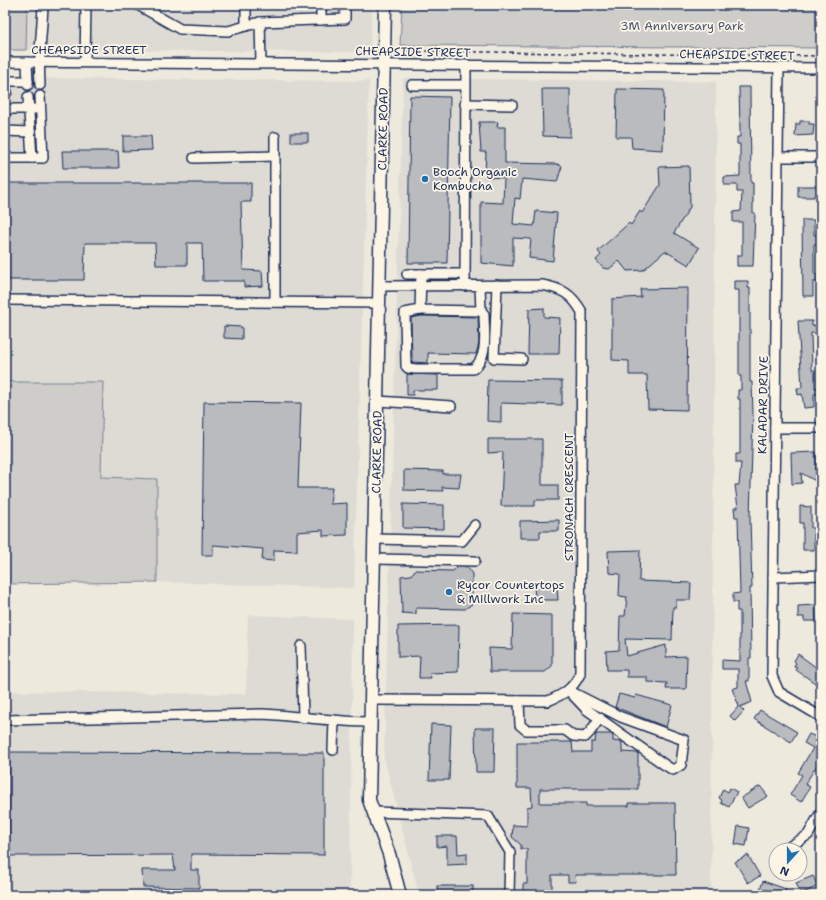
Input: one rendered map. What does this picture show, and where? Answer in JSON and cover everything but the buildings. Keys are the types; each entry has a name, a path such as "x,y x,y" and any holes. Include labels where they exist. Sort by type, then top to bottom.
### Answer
{"main road":[{"name":"CLARKE ROAD","path":"385,5 381,286 369,800 398,882 400,895"},
{"path":"398,882 408,895"}],"street":[{"path":"40,85 38,62 43,5"},
{"path":"85,62 86,5"},
{"path":"138,5 180,29 228,31 260,22 345,19 345,5"},
{"path":"246,26 246,7 249,5"},
{"path":"321,5 321,20"},
{"path":"260,22 261,63"},
{"name":"CHEAPSIDE STREET","path":"5,62 384,63 821,68"},
{"path":"5,81 28,83 27,62"},
{"path":"465,286 466,64"},
{"name":"KALADAR DRIVE","path":"779,67 772,676 779,692 821,717"},
{"path":"412,85 466,85"},
{"path":"5,158 43,158 40,96"},
{"path":"28,97 32,158"},
{"path":"465,104 512,104"},
{"path":"5,109 40,109"},
{"path":"5,131 30,132"},
{"path":"275,137 275,302"},
{"path":"194,158 275,156"},
{"path":"778,157 821,157"},
{"path":"406,274 465,274"},
{"path":"420,310 421,274"},
{"name":"STRONACH CRESCENT","path":"372,700 548,701 574,686 580,674 582,312 575,299 560,289 542,285 381,286"},
{"path":"480,286 481,310 484,314 484,348 482,358 478,366 473,369 415,369 408,368 406,366 405,313 420,310 481,310"},
{"path":"497,286 494,358 522,359"},
{"path":"5,300 380,303"},
{"path":"378,401 451,406"},
{"path":"775,428 821,428"},
{"path":"375,539 462,541 475,525"},
{"path":"375,559 475,561"},
{"path":"773,577 821,575"},
{"path":"301,646 303,716"},
{"path":"568,690 621,717 684,740 682,765 673,770 586,709 568,690"},
{"path":"519,701 520,725 526,730 565,730 573,736 584,737 590,732 600,718"},
{"path":"5,720 262,714 371,722"},
{"path":"333,750 334,720"},
{"path":"374,812 488,816 510,852 509,895"},
{"path":"797,842 808,835 821,812"}],"path":[{"path":"404,51 821,56"}],"shaded area":[{"path":"27,5 372,5 370,52 26,50"},
{"path":"5,78 369,81 354,588 157,582 157,480 101,477 103,382 5,382"},
{"path":"403,78 716,82 711,895 419,895 384,758"},
{"path":"248,615 353,619 350,895 5,895 5,691 246,694"}],"green space":[{"path":"5,5 27,5 26,50 5,50"},
{"name":"3M Anniversary Park","path":"402,5 821,5 821,48 400,45"},
{"path":"5,382 103,382 101,477 157,479 157,582 5,584"}],"place":[{"name":"Booch Organic Kombucha","path":"425,179"},
{"name":"Rycor Countertops & Millwork Inc","path":"449,592"}]}
